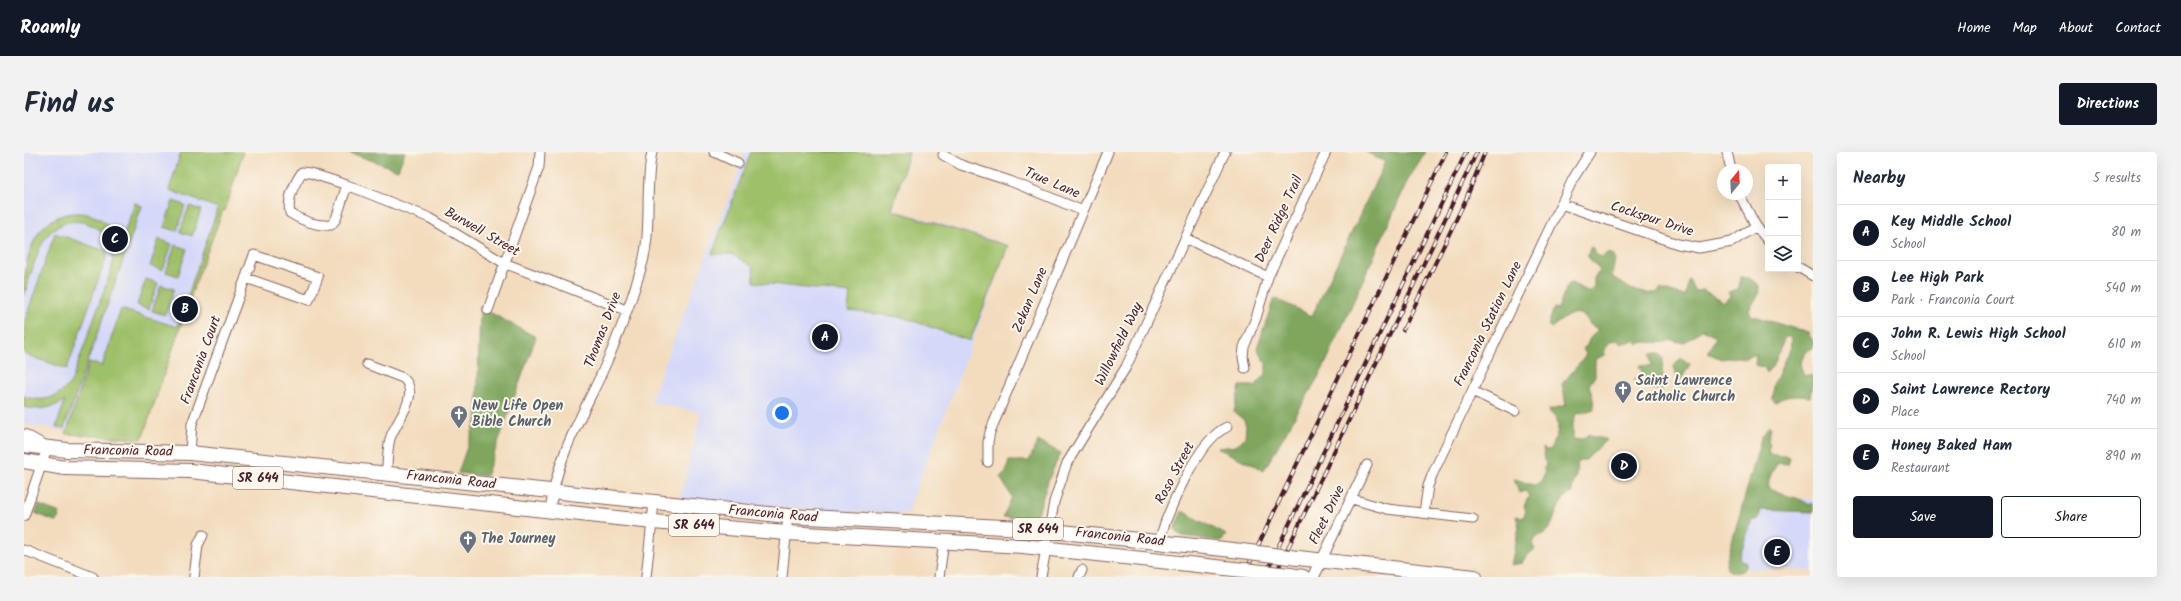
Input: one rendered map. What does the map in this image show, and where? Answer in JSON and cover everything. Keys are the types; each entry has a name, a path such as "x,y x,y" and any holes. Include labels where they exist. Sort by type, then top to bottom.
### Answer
{"main road":[{"name":"Franconia Road","path":"24,436 47,448"},
{"name":"Franconia Road","path":"24,445 47,448 190,453 788,516 1048,530 1159,541 1321,561 1475,577"},
{"name":"Franconia Road","path":"24,461 42,465 190,471 653,522 787,533 1046,548 1297,576"},
{"name":"Franconia Road","path":"24,469 42,465"},
{"path":"422,496 428,478"}],"street":[{"path":"488,310 539,167 540,152"},
{"name":"Thomas Drive","path":"550,510 553,491 565,447 604,369 641,269 647,241 648,188 652,152"},
{"path":"714,152 738,163"},
{"name":"Zekan Lane","path":"988,462 988,442 990,432 1108,152"},
{"name":"Willowfield Way","path":"1041,577 1054,502 1067,463 1126,367 1225,152"},
{"name":"Deer Ridge Trail","path":"1244,368 1244,347 1256,318 1268,276 1326,152"},
{"name":"Franconia Station Lane","path":"1424,513 1430,480 1561,204 1580,166 1590,152"},
{"path":"1727,152 1730,164"},
{"name":"True Lane","path":"944,155 961,165 1010,180 1083,211"},
{"name":"Burwell Street","path":"347,185 336,219 331,225 322,226 298,218 290,213 288,205 297,180 302,172 310,173 347,185 430,218 504,263 626,310"},
{"path":"1741,200 1756,226 1765,237"},
{"name":"Cockspur Drive","path":"1561,204 1678,244 1699,248 1732,242 1756,226"},
{"path":"1185,238 1268,276"},
{"name":"Franconia Court","path":"190,453 192,424 254,255 318,277 309,300 246,278"},
{"path":"1801,269 1813,276"},
{"path":"367,364 403,378 407,382 409,403 390,439 386,473"},
{"path":"1472,391 1515,411"},
{"name":"Roso Street","path":"1159,541 1175,499 1198,458 1209,440 1217,431 1227,427"},
{"path":"24,516 47,448"},
{"name":"Fleet Drive","path":"1313,577 1367,465"},
{"path":"1352,498 1375,507 1473,519"},
{"path":"646,577 654,503"},
{"path":"782,577 788,516"},
{"path":"194,577 198,545 203,535"},
{"path":"939,577 944,541"},
{"path":"24,550 93,577"}],"shaded area":[{"path":"24,152 237,152 177,327 125,439 66,434 67,432 41,426 40,428 24,423"},
{"path":"746,152 911,152 893,209 1009,245 907,514 803,509 680,498 701,413 650,402"},
{"path":"1752,499 1813,499 1813,571 1732,569"}],"green space":[{"path":"181,152 243,152 225,211 223,210 193,290 142,439 66,434 89,362 102,366 121,309 177,327 218,208 169,190"},
{"path":"348,152 405,152 398,170"},
{"path":"751,152 909,152 892,210 1008,246 970,341 902,317 848,311 850,293 754,282 753,267 732,254 712,254"},
{"path":"1366,152 1382,152 1387,154 1389,152 1426,152 1408,180 1324,367 1264,470 1217,448 1236,446 1245,437 1246,426 1244,420 1234,412 1240,386 1255,386 1266,374 1266,363 1257,348 1274,298 1312,316 1385,162"},
{"path":"173,201 185,205 177,231 164,227"},
{"path":"135,203 142,206 64,429 56,427 65,401 45,408 35,409 24,407 24,396 45,399 57,395 68,386 72,380 111,271 113,257 110,245 104,235 95,227 84,223 72,222 60,225 49,234 41,246 24,296 29,254 40,231 47,224 63,215 72,213 91,215 107,224 120,245"},
{"path":"189,206 201,210 192,236 180,232"},
{"path":"55,233 108,252 67,369 24,354 24,323"},
{"path":"159,239 172,244 163,270 150,266"},
{"path":"175,245 187,249 178,276 166,272"},
{"path":"1592,247 1595,254 1602,257 1608,253 1614,255 1615,260 1613,278 1617,279 1631,289 1640,292 1654,293 1659,292 1660,289 1685,296 1689,279 1693,289 1696,291 1703,290 1724,302 1730,296 1728,292 1739,289 1740,277 1749,278 1758,284 1760,292 1749,310 1751,315 1808,333 1813,341 1813,348 1805,352 1800,365 1804,375 1812,375 1813,377 1810,397 1791,396 1783,398 1775,403 1773,401 1774,385 1790,347 1791,337 1785,337 1773,367 1767,373 1764,367 1755,365 1756,354 1746,358 1736,357 1721,359 1708,353 1715,338 1712,334 1703,329 1684,343 1671,340 1667,342 1646,342 1638,344 1633,340 1621,344 1617,340 1609,343 1605,349 1604,355 1595,360 1595,376 1589,385 1594,409 1582,413 1577,412 1573,423 1573,437 1576,440 1582,439 1589,434 1606,440 1587,459 1577,463 1576,475 1571,493 1565,497 1561,503 1548,530 1535,537 1532,544 1535,549 1522,563 1511,565 1519,527 1516,516 1523,518 1526,511 1524,506 1529,496 1526,491 1519,493 1514,479 1536,484 1542,479 1545,472 1543,468 1546,466 1543,448 1550,450 1558,431 1558,423 1549,410 1566,405 1562,384 1584,358 1586,354 1582,348 1586,347 1590,338 1597,331 1597,328 1591,325 1581,315 1577,314 1568,316 1551,328 1548,325 1554,308 1558,309 1568,284 1571,283 1590,292 1594,287 1594,278 1599,272 1599,268 1587,257 1590,248"},
{"path":"146,279 158,283 149,309 137,305"},
{"path":"161,285 174,289 165,315 152,311"},
{"path":"480,307 536,337 486,476 458,473 477,418"},
{"path":"1651,354 1660,354 1663,358 1662,373 1665,377 1657,383 1661,385 1661,392 1656,389 1649,388 1642,381 1634,384 1635,379 1642,379 1644,377 1639,365 1652,366"},
{"path":"1681,358 1690,364 1679,383 1674,366"},
{"path":"1769,426 1771,429 1768,439 1770,446 1769,454 1790,457 1788,464 1778,463 1772,472 1769,488 1779,493 1804,501 1808,504 1813,503 1813,512 1761,510 1758,520 1752,520 1739,559 1746,562 1746,567 1742,571 1732,572 1727,569 1726,563 1761,439"},
{"path":"1038,441 1061,453 1049,478 1038,513 1026,520 1003,517 1012,497 1000,477 1006,471 1009,461 1029,461"},
{"path":"39,505 60,513 57,522 35,513"},
{"path":"1182,511 1226,535 1222,541 1183,536 1177,533 1175,527"}],"railway":[{"path":"1243,577 1446,152"},
{"path":"1264,577 1466,152"},
{"path":"1274,577 1477,152"},
{"path":"1403,330 1466,199 1485,152"}],"place":[{"name":"John R. Lewis High School","path":"115,239"},
{"name":"Lee High Park","path":"185,309"},
{"name":"Key Middle School","path":"825,337"},
{"name":"Saint Lawrence Catholic Church","path":"1623,404"},
{"name":"New Life Open Bible Church","path":"459,429"},
{"name":"Saint Lawrence Rectory","path":"1624,466"},
{"name":"Honey Baked Ham","path":"1777,552"},
{"name":"The Journey","path":"468,554"}]}
